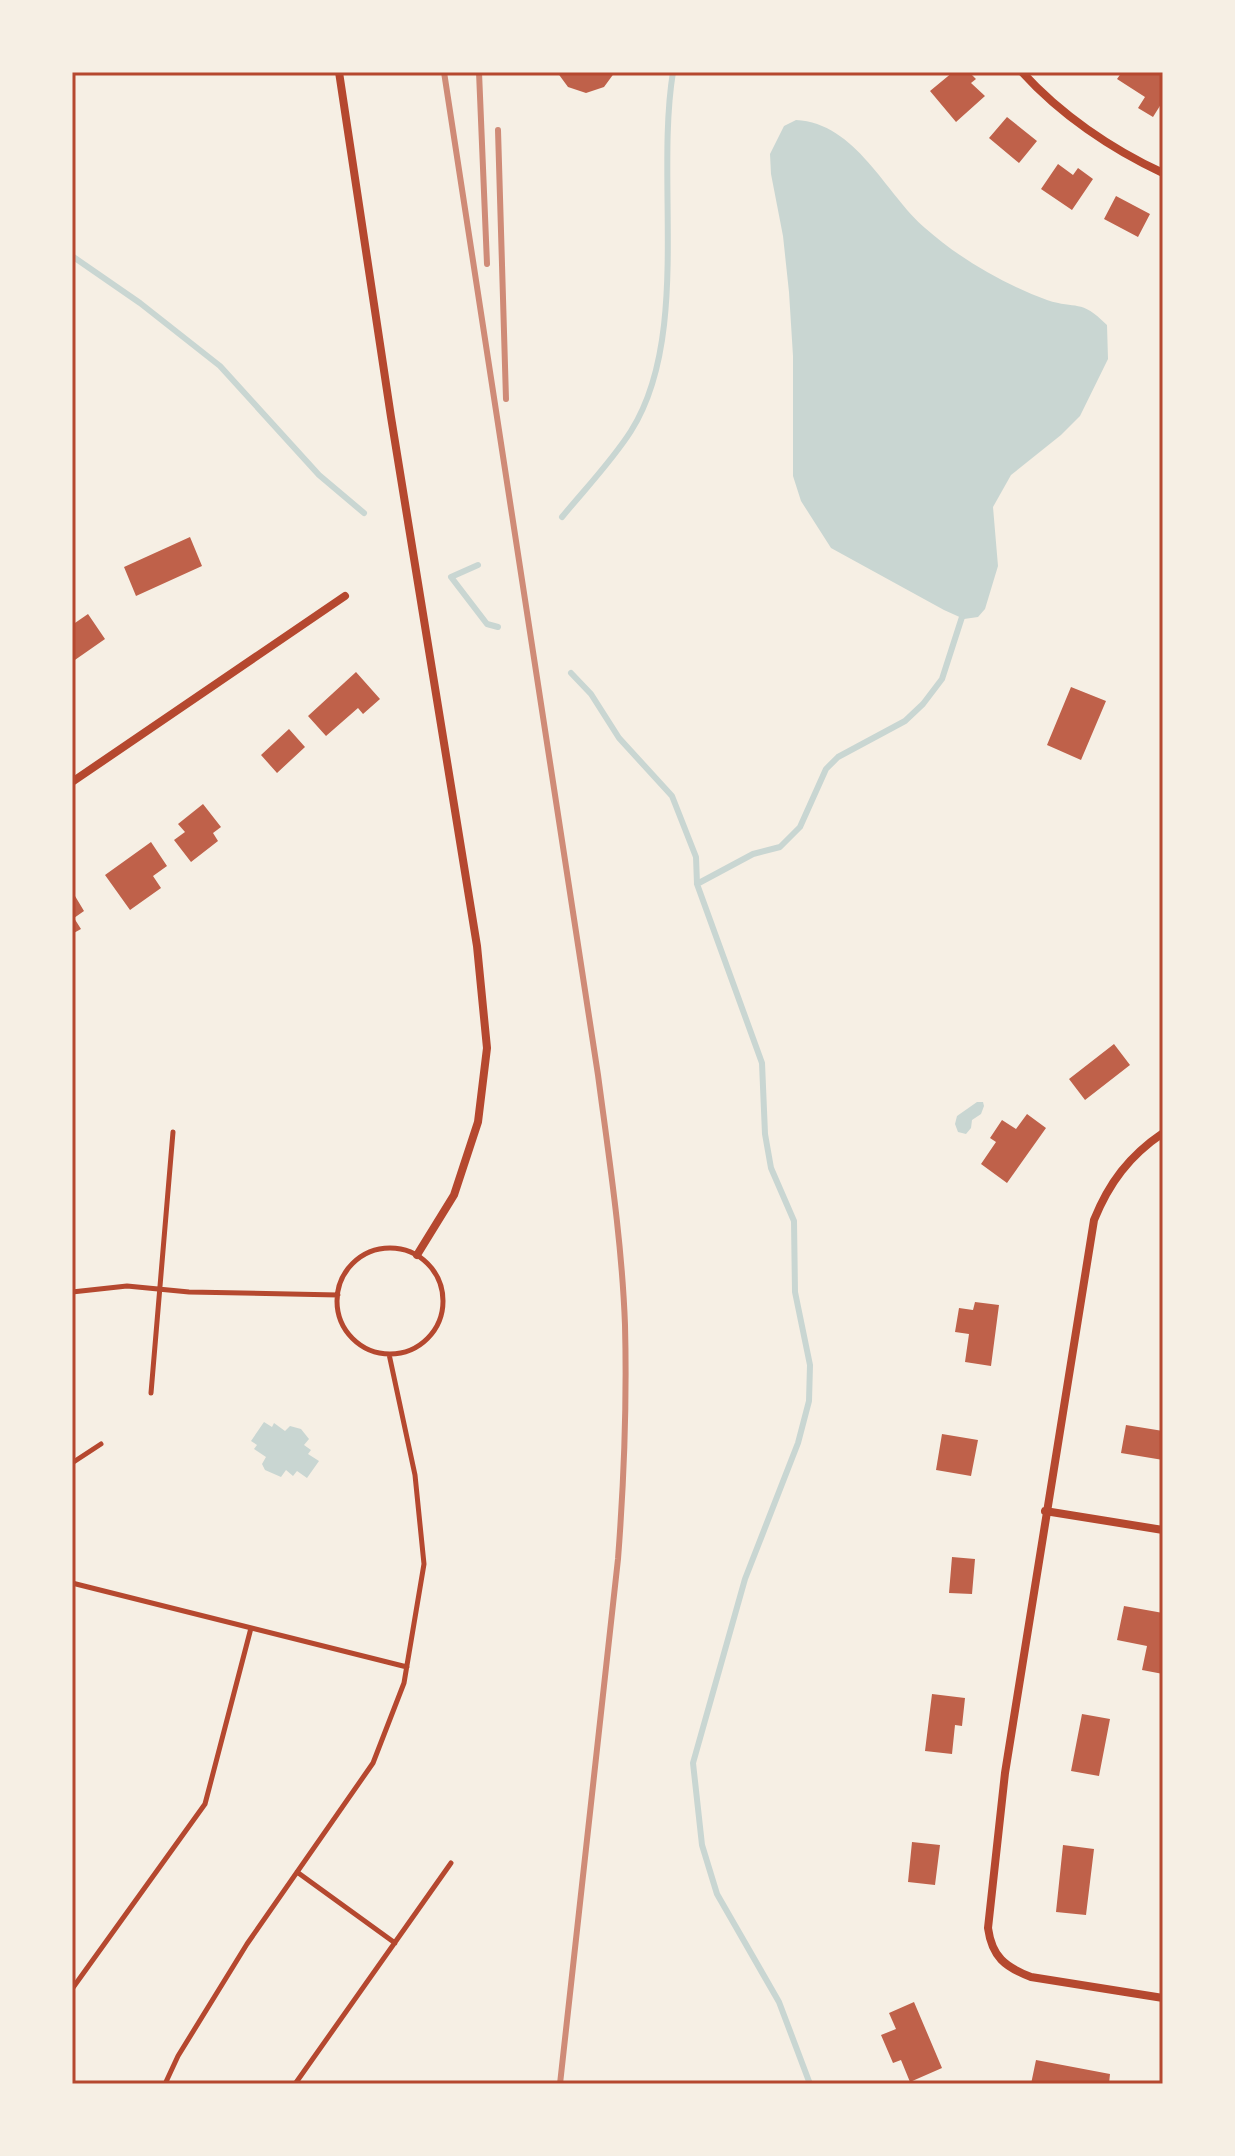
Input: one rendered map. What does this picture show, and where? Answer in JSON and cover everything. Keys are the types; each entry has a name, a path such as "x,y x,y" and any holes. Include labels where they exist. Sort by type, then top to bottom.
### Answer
{"street":[{"path":"339,72 477,946 487,1048 478,1122 454,1195 417,1255"},
{"path":"1022,72 1088,129 1115,148 1163,173"},
{"path":"72,782 345,596"},
{"path":"1163,1133 1138,1150 1119,1172 1094,1220 1005,1773 989,1908 991,1945 998,1959 1006,1965 1031,1977 1163,1998"},
{"path":"1045,1511 1163,1530"}],"lane":[{"path":"151,1393 173,1132"},
{"path":"383,1248 400,1248 417,1255 430,1266 439,1281 443,1298 441,1315 434,1331 422,1344 406,1352 389,1354 364,1346 345,1329 339,1312 338,1295 343,1278 352,1264 366,1253 383,1248"},
{"path":"72,1292 127,1286 189,1292 338,1295"},
{"path":"165,2084 178,2056 247,1944 373,1763 404,1683 424,1564 415,1475 389,1354"},
{"path":"72,1463 101,1444"},
{"path":"72,1583 407,1667"},
{"path":"72,1989 205,1804 251,1628"},
{"path":"295,2084 451,1863"},
{"path":"297,1872 395,1943"}],"shaded area":[{"path":"796,120 817,124 853,146 925,228 968,260 1031,294 1084,308 1107,325 1108,359 1080,416 1011,475 993,507 998,566 985,609 978,617 964,619 944,610 831,548 801,501 793,476 793,356 789,292 770,154 784,126"},
{"path":"977,1102 983,1102 981,1114 972,1120 966,1134 958,1132 955,1124 957,1116"},
{"path":"264,1422 272,1427 274,1423 285,1431 290,1426 301,1429 309,1439 304,1445 311,1450 308,1454 319,1461 307,1478 297,1471 293,1476 286,1470 281,1477 265,1470 262,1464 266,1457 254,1449 257,1445 251,1441"}],"building":[{"path":"557,72 615,72 604,87 586,93 568,87"},
{"path":"953,72 969,72 976,79 971,83 985,96 956,122 930,91"},
{"path":"1122,72 1163,72 1163,101 1153,117 1138,108 1145,97 1117,79"},
{"path":"1007,117 1037,141 1019,163 989,138"},
{"path":"1058,164 1073,175 1078,168 1093,179 1072,210 1041,189"},
{"path":"1116,196 1150,214 1138,237 1104,219"},
{"path":"190,537 202,566 136,596 124,567"},
{"path":"88,614 105,639 72,662 72,625"},
{"path":"356,672 380,699 363,714 358,708 326,736 308,716"},
{"path":"1071,687 1106,701 1081,760 1047,745"},
{"path":"289,729 305,747 277,773 261,755"},
{"path":"203,804 221,827 213,833 218,841 191,862 174,840 185,832 178,824"},
{"path":"151,842 167,866 153,876 161,888 130,910 105,875"},
{"path":"75,896 84,911 74,918 81,929 72,934 72,898"},
{"path":"1114,1044 1130,1065 1085,1100 1069,1079"},
{"path":"1027,1114 1046,1128 1007,1183 981,1164 996,1142 990,1138 1002,1120 1016,1129"},
{"path":"975,1302 999,1305 991,1366 965,1362 969,1334 955,1332 959,1308 973,1310"},
{"path":"1126,1425 1163,1431 1163,1460 1121,1453"},
{"path":"942,1434 978,1440 971,1476 936,1470"},
{"path":"952,1557 975,1559 972,1594 949,1593"},
{"path":"1124,1606 1163,1613 1163,1674 1142,1670 1147,1646 1117,1640"},
{"path":"932,1694 965,1698 962,1726 955,1725 952,1754 925,1751"},
{"path":"1082,1714 1110,1719 1099,1776 1071,1771"},
{"path":"912,1842 940,1845 935,1885 908,1882"},
{"path":"1063,1845 1094,1849 1086,1915 1056,1912"},
{"path":"914,2002 942,2068 910,2082 901,2060 893,2063 881,2035 896,2029 889,2013"},
{"path":"1036,2060 1110,2074 1109,2084 1031,2084"}],"waterway":[{"path":"562,517 631,431 649,393 660,350 666,304 668,115 673,72"},
{"path":"72,256 140,303 220,366 319,475 364,513"},
{"path":"478,565 451,577 487,624 498,627"},
{"path":"697,884 753,854 780,847 800,827 826,769 838,757 905,721 923,704 942,679 962,617"},
{"path":"571,673 591,694 619,738 672,796 696,857 697,884 762,1063 765,1134 771,1168 794,1221 795,1292 810,1365 809,1401 798,1443 745,1579 693,1763 702,1845 717,1894 779,2002 810,2084"}],"railway":[{"path":"444,72 598,1075 623,1294 625,1413 618,1559 560,2084"},
{"path":"479,72 487,264"},
{"path":"498,130 506,399"}]}
